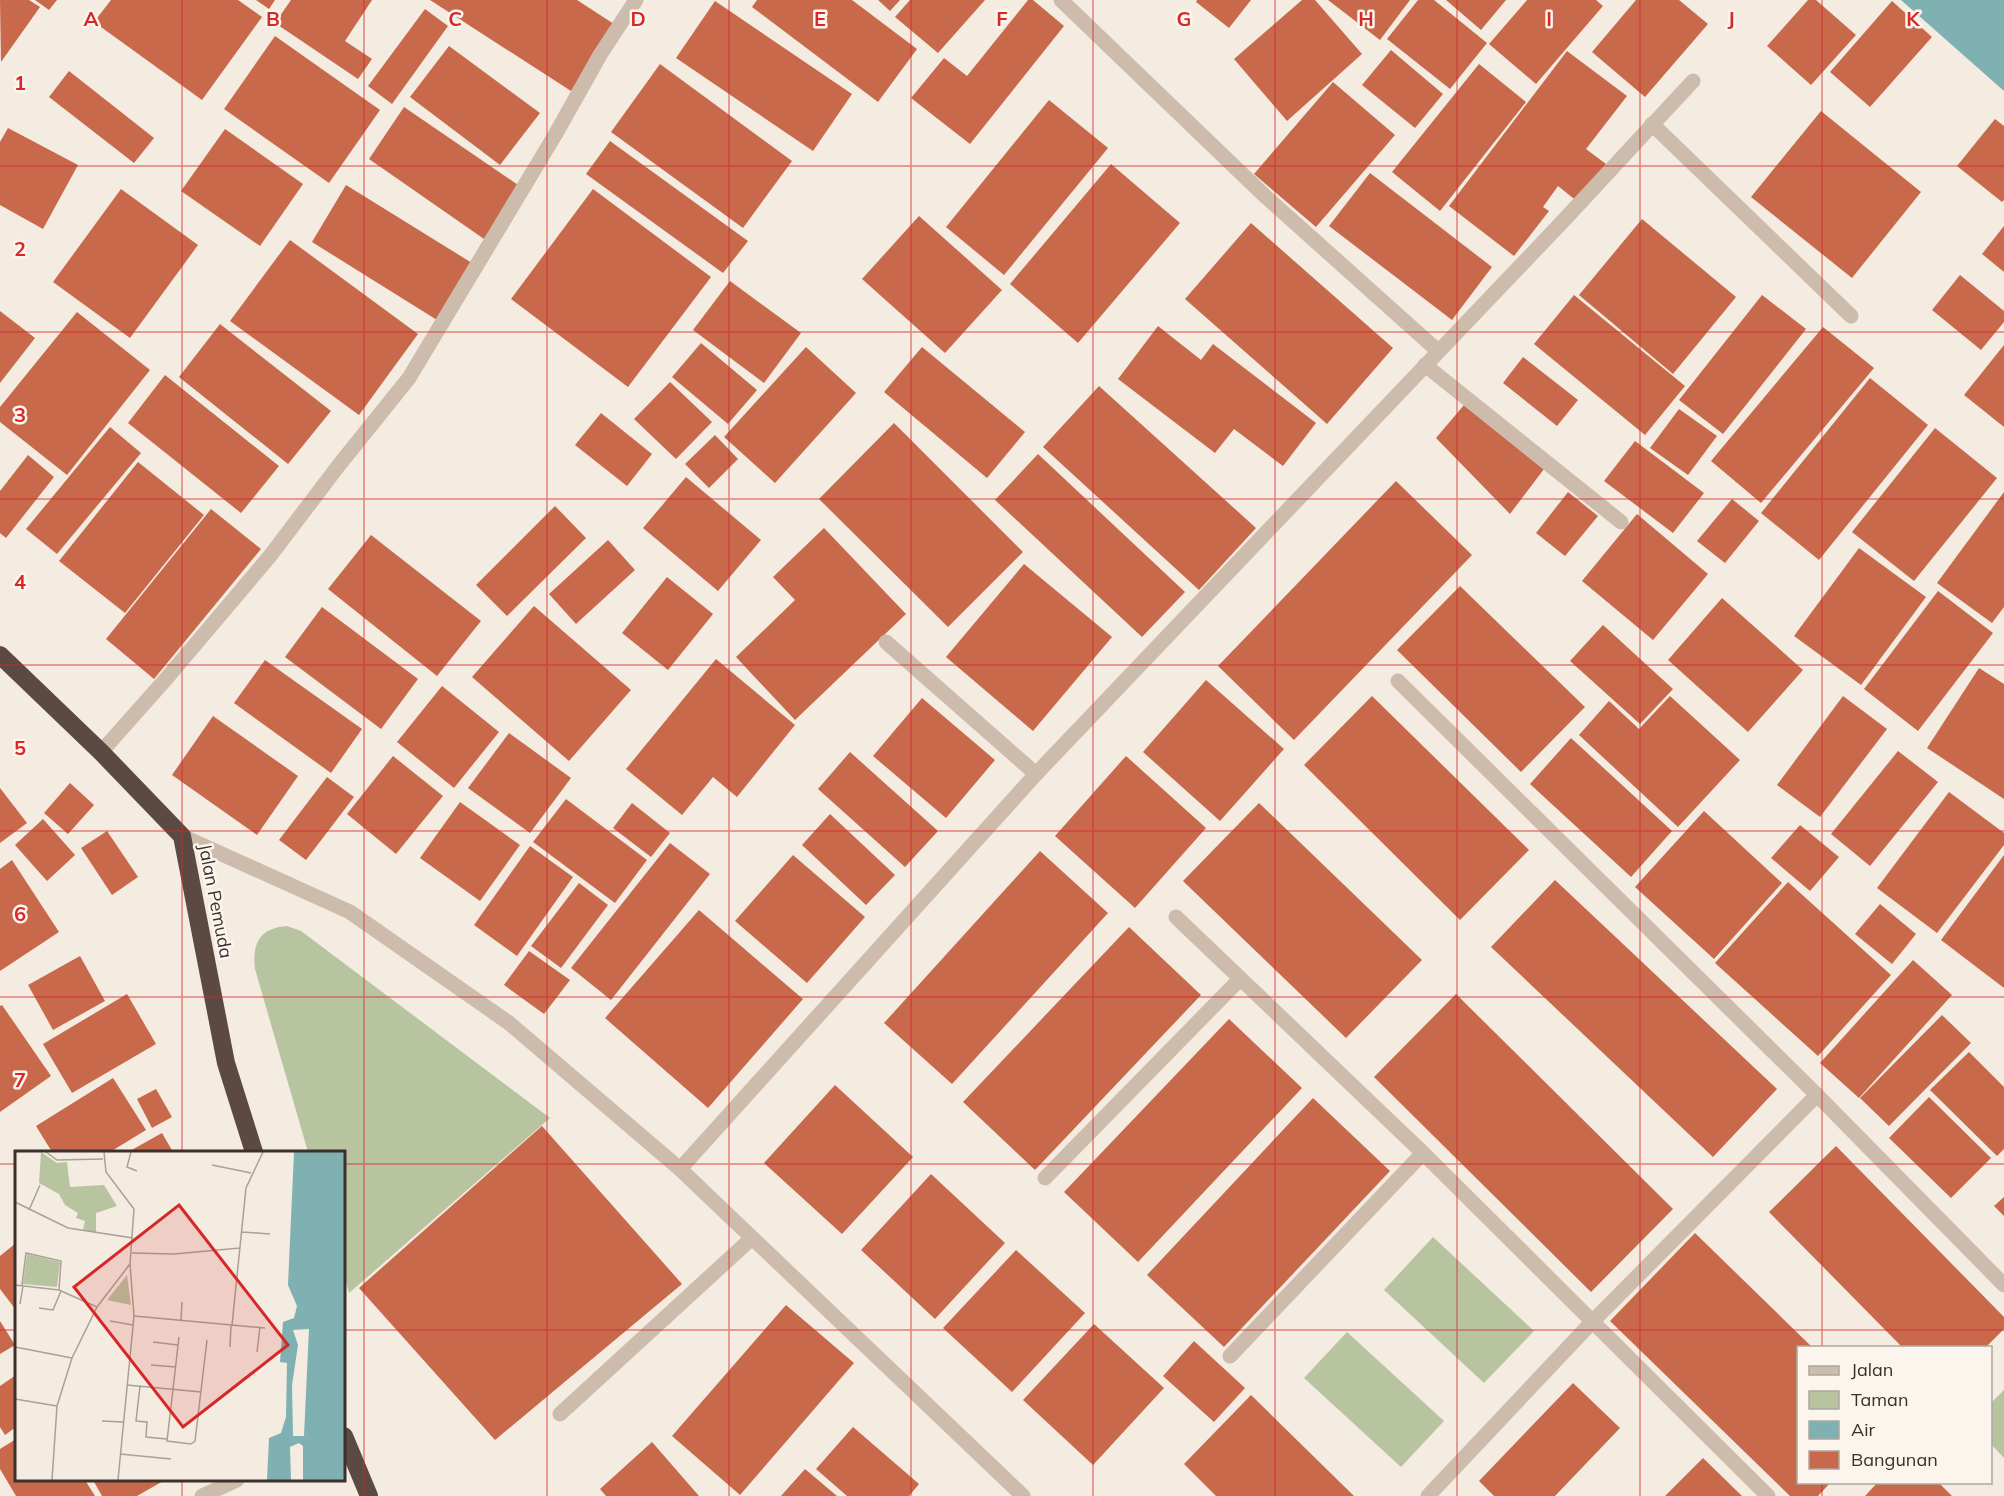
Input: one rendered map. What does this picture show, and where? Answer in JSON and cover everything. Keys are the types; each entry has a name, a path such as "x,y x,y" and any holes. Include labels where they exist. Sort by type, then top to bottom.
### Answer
{"highway":[{"name":"Jalan Pemuda","path":"0,655 101,752 182,836 226,1063 254,1151"},
{"path":"345,1438 369,1496"}],"street":[{"path":"101,752 270,556 409,378 555,135 600,55 636,0"},
{"path":"1061,0 1265,196 1438,351"},
{"path":"680,1169 1036,774 1565,219 1693,81"},
{"path":"1652,124 1851,316"},
{"path":"1425,365 1621,522"},
{"path":"886,642 1036,774"},
{"path":"1398,681 1817,1095 2004,1285"},
{"path":"182,836 350,912 509,1023 680,1169 1023,1496"},
{"path":"1176,917 1423,1153 1768,1496"},
{"path":"1045,1178 1240,979"},
{"path":"1428,1496 1593,1321 1817,1095"},
{"path":"1230,1356 1423,1153"},
{"path":"560,1414 752,1238"},
{"path":"202,1496 233,1481"}],"green space":[{"path":"287,926 301,931 550,1118 349,1293 345,1278 345,1151 308,1151 255,969 255,952 260,938 278,927"},
{"path":"1433,1237 1534,1331 1484,1383 1384,1290"},
{"path":"1347,1332 1444,1421 1401,1467 1304,1378"},
{"path":"2004,1390 2004,1458 1992,1445 1992,1402"}],"water":[{"path":"1901,0 2004,0 2004,91"}],"building":[{"path":"0,0 29,0 40,7 1,62"},
{"path":"35,0 57,0 49,10"},
{"path":"111,0 238,0 262,17 202,100 94,22"},
{"path":"256,0 275,0 269,9"},
{"path":"291,0 372,0 345,41 372,59 358,79 275,23"},
{"path":"430,0 577,0 614,24 571,91"},
{"path":"757,0 852,0 917,49 878,102 752,7"},
{"path":"878,0 900,0 890,11"},
{"path":"910,0 985,0 938,53 895,17"},
{"path":"1028,0 1033,0 1064,26 970,144 911,98 944,58 967,76"},
{"path":"1197,0 1251,0 1229,28 1196,2"},
{"path":"1302,0 1315,0 1362,54 1287,121 1234,59"},
{"path":"1328,0 1410,0 1380,40"},
{"path":"1418,0 1434,0 1487,43 1450,89 1387,39"},
{"path":"1446,0 1506,0 1481,30"},
{"path":"1527,0 1596,0 1603,6 1536,84 1489,44"},
{"path":"1636,0 1679,0 1708,24 1645,97 1592,52"},
{"path":"1808,0 1816,0 1856,35 1811,85 1767,46"},
{"path":"715,1 852,94 813,151 676,58"},
{"path":"1892,1 1932,37 1870,107 1830,72"},
{"path":"425,9 448,26 392,104 368,86"},
{"path":"275,36 380,110 329,183 224,109"},
{"path":"449,46 540,113 500,165 410,97"},
{"path":"1391,50 1443,94 1415,128 1362,85"},
{"path":"1567,51 1627,96 1586,149 1606,164 1578,202 1558,186 1543,207 1549,211 1514,256 1449,206"},
{"path":"660,64 792,161 743,228 611,132"},
{"path":"1479,64 1526,102 1440,211 1392,172"},
{"path":"69,71 154,138 134,163 49,97"},
{"path":"1333,82 1395,135 1316,227 1254,174"},
{"path":"1049,100 1108,148 1004,275 946,227"},
{"path":"404,107 521,187 484,239 369,159"},
{"path":"1821,111 1921,192 1852,278 1751,197"},
{"path":"1995,119 2004,126 2004,200 2002,202 1957,166"},
{"path":"8,128 78,165 43,229 0,205 0,142"},
{"path":"225,129 303,184 260,246 181,191"},
{"path":"610,141 748,241 723,273 586,174"},
{"path":"1111,164 1180,223 1078,343 1010,284"},
{"path":"1370,173 1492,267 1452,320 1329,226"},
{"path":"346,185 472,263 437,320 312,242"},
{"path":"121,189 198,245 130,338 53,282"},
{"path":"593,189 711,277 628,387 511,299"},
{"path":"919,216 1002,290 945,353 862,279"},
{"path":"1642,219 1736,297 1673,374 1579,295"},
{"path":"1251,223 1393,348 1327,424 1185,299"},
{"path":"2004,226 2004,272 1982,254"},
{"path":"290,240 418,334 359,415 230,321"},
{"path":"1960,275 2004,311 2004,322 1981,350 1932,310"},
{"path":"730,281 801,333 764,383 693,330"},
{"path":"1574,295 1685,386 1645,435 1534,344"},
{"path":"1762,295 1806,329 1723,434 1679,400"},
{"path":"0,311 35,338 0,383"},
{"path":"77,312 150,370 67,475 0,422 0,407"},
{"path":"220,324 331,411 288,464 179,377"},
{"path":"1158,326 1201,360 1213,344 1316,423 1283,466 1234,429 1215,453 1118,379"},
{"path":"1823,327 1874,368 1761,503 1711,461"},
{"path":"701,343 757,390 728,424 672,377"},
{"path":"2004,345 2004,427 1964,395"},
{"path":"806,347 856,393 775,483 724,437"},
{"path":"922,347 1025,432 987,478 884,392"},
{"path":"1523,357 1578,400 1557,426 1503,383"},
{"path":"165,375 279,466 241,513 128,423"},
{"path":"1870,378 1928,425 1819,560 1761,513"},
{"path":"670,382 712,422 676,459 634,419"},
{"path":"1099,386 1256,528 1199,590 1043,447"},
{"path":"1464,405 1544,469 1510,514 1436,438"},
{"path":"1679,409 1717,436 1688,475 1650,448"},
{"path":"601,413 652,454 627,486 575,445"},
{"path":"894,423 1023,552 948,627 819,499"},
{"path":"110,427 141,453 57,554 26,529"},
{"path":"1935,428 1997,478 1914,581 1852,532"},
{"path":"715,435 738,459 709,488 685,464"},
{"path":"1635,441 1704,493 1673,533 1604,481"},
{"path":"1038,454 1185,592 1142,637 995,500"},
{"path":"28,455 54,477 6,538 0,533 0,491"},
{"path":"138,462 204,515 125,613 59,561"},
{"path":"686,477 761,540 718,591 643,528"},
{"path":"1396,481 1472,555 1294,740 1218,666"},
{"path":"1568,492 1598,516 1565,556 1536,533"},
{"path":"2004,492 2004,607 1992,623 1937,583"},
{"path":"1732,499 1759,521 1725,563 1697,541"},
{"path":"555,506 586,538 507,616 476,585"},
{"path":"211,509 261,549 154,679 106,639"},
{"path":"1637,514 1708,574 1653,640 1582,581"},
{"path":"824,528 906,614 795,720 736,657 795,600 773,577"},
{"path":"371,535 481,621 437,676 328,589"},
{"path":"608,540 635,570 576,624 549,594"},
{"path":"1859,548 1926,597 1861,685 1794,636"},
{"path":"1024,564 1112,637 1033,731 946,657"},
{"path":"667,577 713,614 668,670 622,633"},
{"path":"1460,586 1585,707 1521,772 1397,650"},
{"path":"1938,591 1993,633 1918,731 1864,689"},
{"path":"1722,598 1803,670 1748,732 1668,660"},
{"path":"534,606 631,690 569,761 472,677"},
{"path":"322,607 418,679 381,729 285,657"},
{"path":"1603,625 1673,689 1640,724 1570,661"},
{"path":"716,659 795,725 737,797 713,777 682,815 626,769"},
{"path":"265,660 362,729 331,773 234,703"},
{"path":"1979,668 2004,684 2004,799 1927,748"},
{"path":"1206,680 1284,749 1220,821 1143,752"},
{"path":"442,686 499,732 454,788 397,742"},
{"path":"1372,696 1529,850 1460,920 1304,765"},
{"path":"1670,696 1740,760 1678,827 1579,735 1609,701 1639,729"},
{"path":"1843,696 1887,729 1820,817 1777,785"},
{"path":"922,698 995,760 946,818 873,756"},
{"path":"213,716 298,776 257,835 172,775"},
{"path":"509,733 571,778 530,833 468,788"},
{"path":"1571,738 1672,831 1631,877 1530,784"},
{"path":"1898,751 1938,782 1870,866 1831,834"},
{"path":"850,752 938,831 905,867 818,789"},
{"path":"393,756 443,796 396,854 347,814"},
{"path":"1126,756 1206,828 1135,908 1055,836"},
{"path":"327,777 354,797 306,860 279,840"},
{"path":"70,783 94,805 68,834 44,813"},
{"path":"0,788 27,823 0,843"},
{"path":"1949,792 2004,833 2004,845 1937,933 1877,888"},
{"path":"566,799 647,860 615,903 533,842"},
{"path":"460,802 520,845 480,901 420,858"},
{"path":"632,803 670,833 651,857 613,828"},
{"path":"1259,803 1422,960 1346,1038 1183,881"},
{"path":"1704,811 1782,883 1714,959 1635,887"},
{"path":"830,814 895,875 866,905 802,845"},
{"path":"43,819 75,855 47,881 15,845"},
{"path":"1800,825 1839,857 1810,891 1771,858"},
{"path":"107,831 138,877 112,895 81,848"},
{"path":"670,843 710,874 611,1000 571,968"},
{"path":"530,846 573,877 517,956 474,925"},
{"path":"1040,851 1108,913 952,1084 884,1023"},
{"path":"793,855 865,917 807,983 735,921"},
{"path":"2004,855 2004,988 1941,940"},
{"path":"12,860 59,932 0,971 0,869"},
{"path":"1555,880 1777,1089 1713,1157 1491,947"},
{"path":"1788,882 1891,975 1818,1056 1715,963"},
{"path":"579,883 608,905 561,968 531,946"},
{"path":"1880,904 1916,934 1892,964 1855,934"},
{"path":"699,910 803,999 708,1108 605,1018"},
{"path":"1129,927 1201,995 1035,1170 963,1102"},
{"path":"529,951 570,980 544,1014 504,985"},
{"path":"80,956 105,1001 53,1030 28,985"},
{"path":"1913,960 1952,995 1859,1098 1820,1063"},
{"path":"127,994 156,1044 72,1093 43,1044"},
{"path":"1456,994 1673,1209 1591,1292 1374,1077"},
{"path":"2,1005 51,1076 0,1112 0,1006"},
{"path":"1942,1015 1971,1043 1889,1126 1860,1098"},
{"path":"1229,1019 1302,1088 1138,1262 1064,1192"},
{"path":"1969,1052 2004,1087 2004,1149 1997,1156 1930,1090"},
{"path":"113,1078 146,1130 112,1151 51,1151 36,1126"},
{"path":"835,1085 913,1157 842,1234 764,1163"},
{"path":"156,1089 172,1117 152,1128 137,1099"},
{"path":"1929,1097 1991,1158 1951,1198 1889,1138"},
{"path":"1313,1098 1390,1171 1224,1347 1147,1275"},
{"path":"542,1126 682,1284 495,1440 359,1288"},
{"path":"162,1133 172,1151 130,1151"},
{"path":"1836,1146 2004,1317 2004,1329 1987,1346 1901,1346 1769,1212"},
{"path":"931,1174 1005,1243 935,1319 861,1250"},
{"path":"2004,1197 2004,1216 1994,1206"},
{"path":"1695,1233 1811,1346 1797,1346 1797,1484 1829,1484 1818,1496 1790,1496 1610,1321"},
{"path":"15,1244 15,1309 0,1289 0,1256"},
{"path":"1016,1250 1085,1313 1012,1392 943,1328"},
{"path":"786,1305 854,1363 740,1495 672,1436"},
{"path":"0,1321 15,1345 0,1354"},
{"path":"1094,1324 1164,1388 1093,1465 1023,1400"},
{"path":"1194,1341 1245,1388 1214,1422 1163,1376"},
{"path":"15,1376 15,1428 5,1435 0,1427 0,1386"},
{"path":"1573,1383 1620,1428 1555,1496 1494,1496 1479,1481"},
{"path":"1251,1395 1354,1496 1216,1496 1184,1464"},
{"path":"853,1427 919,1484 909,1496 847,1496 816,1469"},
{"path":"15,1440 15,1481 86,1481 95,1496 16,1496 0,1469 0,1449"},
{"path":"652,1442 699,1496 606,1496 600,1489"},
{"path":"1703,1458 1742,1496 1665,1496"},
{"path":"805,1469 837,1496 781,1496"},
{"path":"94,1481 163,1481 137,1496 102,1496"},
{"path":"1876,1484 1940,1484 1952,1496 1865,1496"}]}
